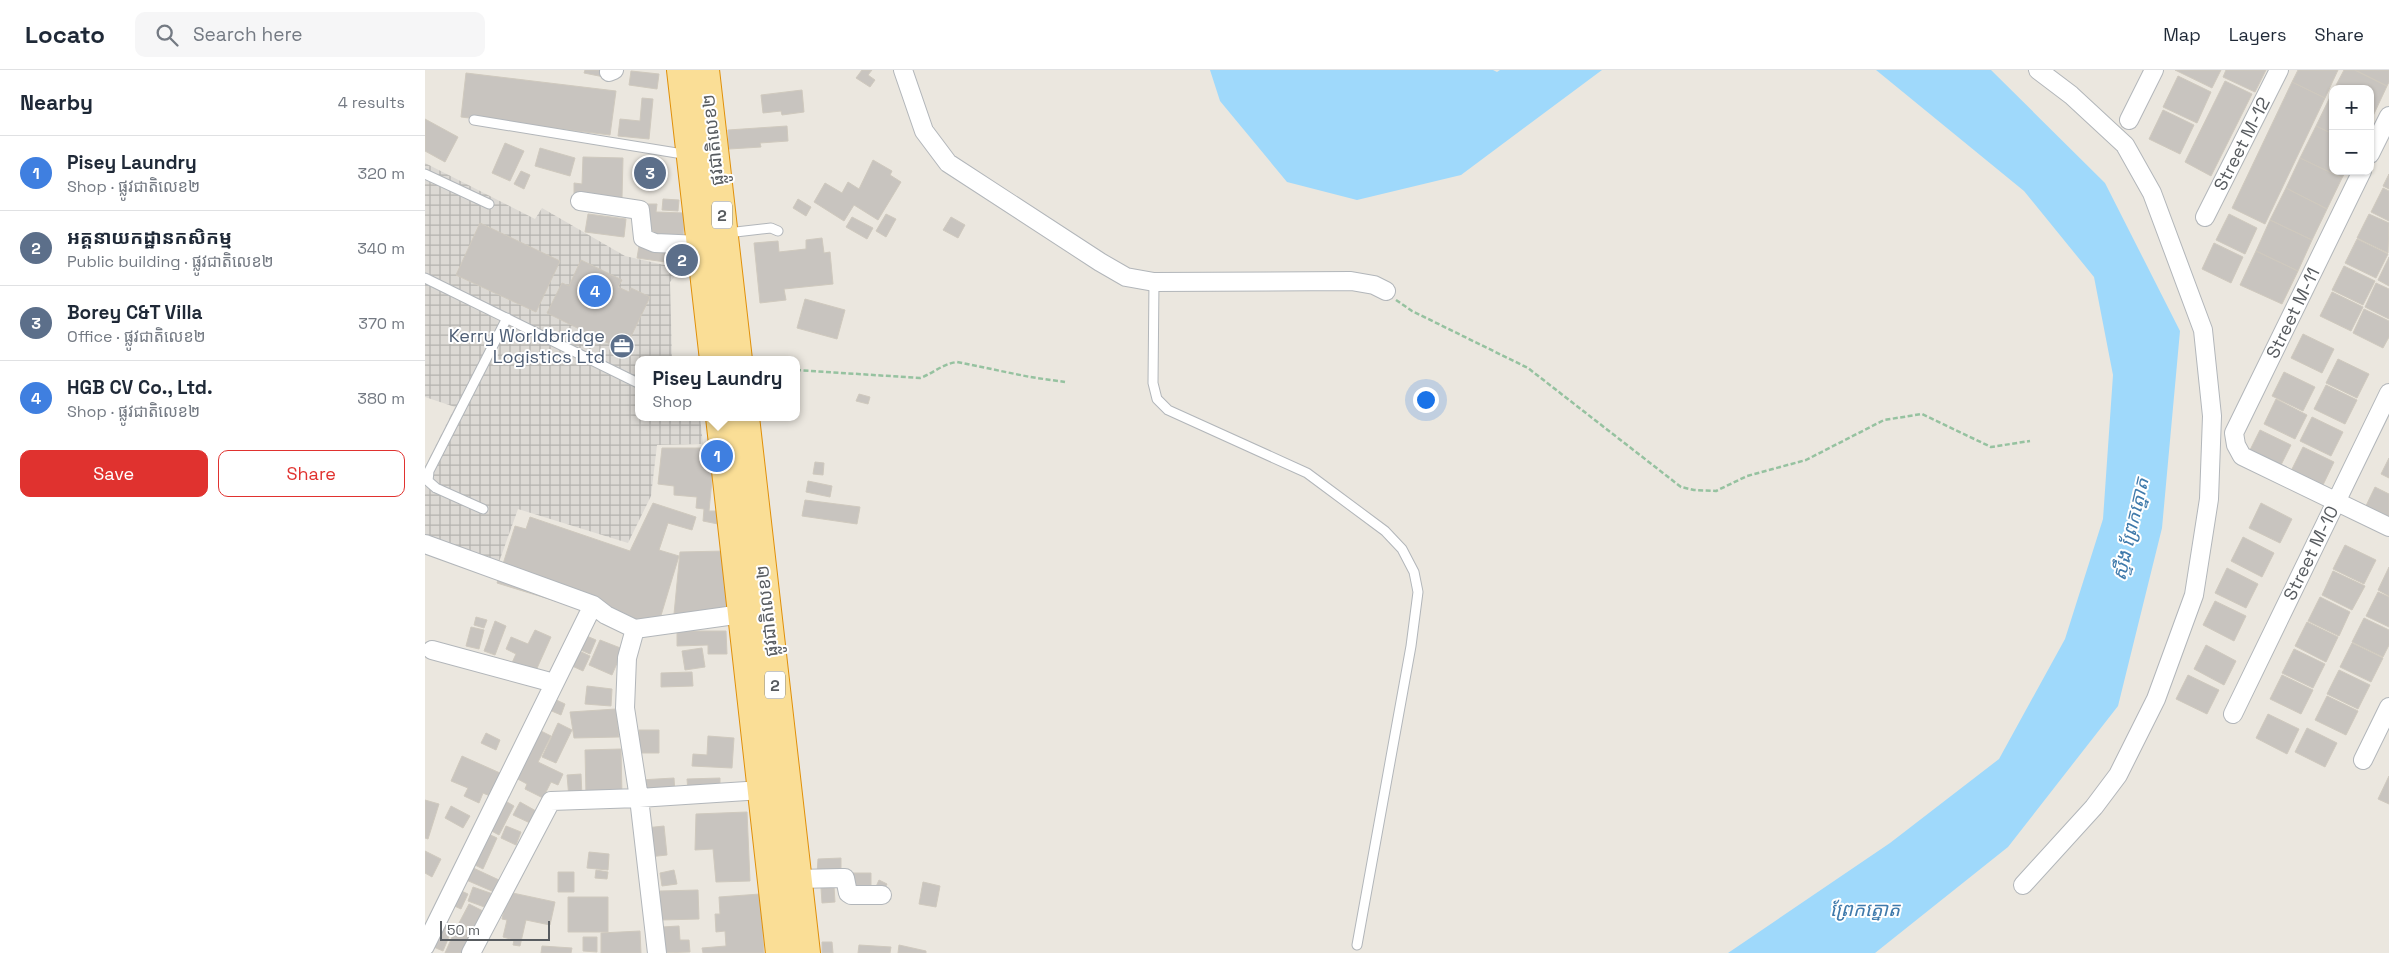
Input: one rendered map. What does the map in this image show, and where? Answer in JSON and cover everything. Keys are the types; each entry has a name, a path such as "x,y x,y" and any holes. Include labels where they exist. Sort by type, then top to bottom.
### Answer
{"highway":[{"name":"ផ្លូវជាតិលេខ២","path":"687,70 691,156 712,239 737,356"},
{"name":"ផ្លូវជាតិលេខ២","path":"687,70 712,239 714,356"},
{"name":"ផ្លូវជាតិលេខ២","path":"720,421 780,953"},
{"name":"ផ្លូវជាតិលេខ២","path":"745,421 806,953"}],"street":[{"path":"903,70 924,131 948,163 1099,262 1126,277 1154,282 1351,281 1374,285 1386,291"},
{"path":"2023,885 2094,807 2118,775 2156,699 2194,595 2209,500 2212,416 2203,330 2152,193 2125,145 2071,95 2038,70"},
{"path":"2129,120 2154,70"},
{"name":"Street M-12","path":"2205,217 2279,70"},
{"path":"2374,146 2389,116"},
{"name":"Street M-11","path":"2336,501 2242,456 2235,445 2235,434 2360,175"},
{"path":"580,201 640,210 643,238 655,244 712,239"},
{"name":"Street M-10","path":"2233,714 2389,393"},
{"path":"2336,501 2389,527"},
{"path":"425,544 593,605 607,615 635,629 742,614"},
{"path":"425,946 593,605"},
{"path":"635,629 627,658 625,708 639,798 657,953"},
{"path":"432,650 554,683"},
{"path":"2363,760 2389,707"},
{"path":"471,953 551,801 639,798 762,790"},
{"path":"797,879 845,878 849,893 851,894 882,896"},
{"path":"425,950 431,953"}],"lane":[{"path":"474,120 691,156"},
{"path":"425,174 489,204"},
{"path":"712,239 771,228 778,231"},
{"path":"425,278 635,382"},
{"path":"1154,282 1153,383 1157,399 1168,410 1307,473 1385,531 1402,549 1414,572 1418,592 1411,646 1357,945"},
{"path":"483,509 435,488 428,481 429,471 507,318"}],"path":[{"path":"1386,291 1400,304 1412,311 1528,368 1681,487 1694,490 1716,491 1747,476 1805,460 1884,420 1922,414 1991,447 2030,441"},
{"path":"800,370 920,378 948,363 957,362 1065,382"}],"shaded area":[{"path":"425,163 535,219 542,208 625,256 682,269 670,282 672,356 635,356 635,421 700,421 703,444 657,445 651,496 628,543 518,509 499,562 425,535 425,467 455,407 425,397"}],"water":[{"path":"1210,70 1493,70 1497,72 1500,70 1602,70 1461,175 1357,200 1287,182 1220,101"},
{"name":"ព្រែកត្នោត","path":"1876,70 1991,70 2105,183 2180,331 2162,528 2118,706 2008,847 1875,953 1728,953 1890,843 1999,759 2065,639 2103,519 2113,375 2094,277 2024,191"}],"building":[{"path":"585,70 605,70 604,77 584,73"},
{"path":"862,70 872,70 868,75 875,80 870,87 856,78"},
{"path":"2175,70 2221,70 2212,88"},
{"path":"2226,70 2266,70 2255,92 2223,77"},
{"path":"2298,70 2338,70 2331,85 2329,85 2325,98 2292,82"},
{"path":"2344,70 2355,70 2387,86 2374,114 2374,85 2336,85"},
{"path":"2355,70 2389,70 2389,82 2387,86"},
{"path":"631,71 659,74 657,89 629,85"},
{"path":"466,73 616,91 610,135 461,117"},
{"path":"2178,76 2211,92 2197,123 2163,107"},
{"path":"2225,81 2252,94 2211,176 2185,162"},
{"path":"2292,82 2325,98 2265,224 2232,208"},
{"path":"802,90 804,112 782,115 781,111 763,113 761,95"},
{"path":"642,98 653,99 649,139 618,136 620,119 640,121"},
{"path":"2329,99 2329,132 2316,126"},
{"path":"2163,110 2194,125 2180,154 2149,139"},
{"path":"425,119 458,137 445,162 425,151"},
{"path":"787,126 788,141 760,143 761,147 729,149 728,130"},
{"path":"2316,126 2329,132 2329,172 2300,158"},
{"path":"505,143 524,151 510,181 492,173"},
{"path":"540,148 575,158 570,176 535,166"},
{"path":"583,157 623,158 622,198 574,198 574,183 582,184"},
{"path":"2300,158 2329,172 2329,175 2336,175 2342,178 2327,209 2286,188"},
{"path":"873,160 892,171 890,175 901,182 878,220 854,205 844,221 814,202 825,183 842,193 848,182 859,189"},
{"path":"521,171 530,175 524,189 514,184"},
{"path":"2389,174 2389,189 2383,186"},
{"path":"2286,188 2327,209 2312,240 2270,220"},
{"path":"2383,188 2389,191 2389,221 2371,212"},
{"path":"663,199 679,200 678,211 662,210"},
{"path":"798,199 811,207 806,216 793,208"},
{"path":"646,204 657,204 656,212 684,213 683,239 646,238"},
{"path":"588,214 626,219 624,237 585,232"},
{"path":"886,214 896,219 886,237 876,231"},
{"path":"2229,214 2257,228 2245,254 2216,240"},
{"path":"2369,214 2389,223 2388,253 2357,238"},
{"path":"852,217 873,228 867,239 846,227"},
{"path":"951,217 965,225 958,238 943,230"},
{"path":"2270,220 2312,240 2298,271 2256,251"},
{"path":"480,223 560,261 536,312 456,275"},
{"path":"822,238 824,253 830,252 833,284 784,289 786,300 760,303 754,243 778,241 779,252 806,249 806,240"},
{"path":"2357,239 2388,254 2376,278 2345,263"},
{"path":"2214,243 2243,257 2231,283 2202,269"},
{"path":"639,246 688,253 687,265 637,258"},
{"path":"2256,251 2298,271 2282,304 2240,285"},
{"path":"2389,257 2389,286 2378,280"},
{"path":"581,260 622,280 618,287 629,292 631,288 650,297 624,351 547,313 562,283 569,286"},
{"path":"2344,266 2375,281 2363,305 2332,290"},
{"path":"2376,283 2389,289 2389,319 2365,307"},
{"path":"2332,292 2363,307 2351,331 2320,316"},
{"path":"805,299 845,310 837,339 797,328"},
{"path":"2364,309 2389,321 2389,337 2383,348 2353,333"},
{"path":"2303,334 2334,349 2322,373 2291,358"},
{"path":"2338,359 2369,374 2357,398 2326,383"},
{"path":"2284,372 2315,387 2303,411 2272,396"},
{"path":"2326,385 2357,400 2345,424 2314,409"},
{"path":"859,394 870,397 868,404 856,401"},
{"path":"2276,399 2307,415 2295,439 2264,424"},
{"path":"2312,417 2343,432 2331,456 2300,441"},
{"path":"2260,430 2291,445 2279,469 2248,454"},
{"path":"2303,447 2334,462 2322,487 2291,471"},
{"path":"662,448 708,448 708,459 714,459 709,511 718,511 718,524 703,521 704,509 696,508 697,497 674,495 674,486 658,484"},
{"path":"2389,458 2389,478 2381,474"},
{"path":"815,462 824,463 823,475 813,474"},
{"path":"808,481 832,486 830,497 806,492"},
{"path":"2375,487 2389,494 2389,524 2363,512"},
{"path":"805,500 860,507 857,524 802,516"},
{"path":"653,503 696,517 692,530 668,523 659,550 679,556 656,632 497,583 515,526 526,529 530,517 630,551"},
{"path":"2261,503 2292,519 2280,543 2249,528"},
{"path":"2243,537 2274,553 2262,577 2231,561"},
{"path":"2345,545 2376,560 2364,584 2333,569"},
{"path":"726,551 727,612 674,614 680,552"},
{"path":"2389,567 2389,596 2378,590"},
{"path":"2227,568 2258,584 2246,608 2215,593"},
{"path":"2333,571 2365,586 2352,610 2322,595"},
{"path":"2378,592 2389,597 2389,627 2366,616"},
{"path":"2320,597 2350,612 2339,636 2308,621"},
{"path":"2215,601 2246,616 2234,641 2203,625"},
{"path":"476,617 487,620 484,628 474,625"},
{"path":"2364,618 2389,630 2389,645 2383,657 2352,642"},
{"path":"495,621 506,626 495,655 484,651"},
{"path":"2307,622 2338,637 2326,662 2295,646"},
{"path":"471,627 484,630 479,649 466,646"},
{"path":"535,630 551,637 534,675 511,665 516,654 506,649 511,637 528,644"},
{"path":"677,631 726,631 727,654 708,654 708,645 677,646"},
{"path":"582,634 596,640 590,654 576,648"},
{"path":"600,640 623,649 612,675 589,665"},
{"path":"2352,643 2383,658 2371,682 2340,667"},
{"path":"2206,645 2236,661 2224,685 2194,669"},
{"path":"702,648 705,667 685,670 682,651"},
{"path":"2294,649 2325,664 2313,688 2282,673"},
{"path":"577,650 590,656 583,671 570,665"},
{"path":"2339,670 2370,685 2358,709 2327,694"},
{"path":"692,672 693,686 661,687 661,673"},
{"path":"2188,675 2219,690 2207,714 2176,699"},
{"path":"2282,675 2313,690 2301,714 2270,699"},
{"path":"587,686 612,689 611,706 585,704"},
{"path":"2327,696 2358,711 2346,735 2315,720"},
{"path":"552,698 565,704 561,715 547,709"},
{"path":"616,709 619,737 574,738 570,712"},
{"path":"2268,714 2299,729 2287,754 2256,738"},
{"path":"558,723 572,730 556,763 542,757"},
{"path":"2307,728 2337,743 2325,767 2295,752"},
{"path":"537,729 551,736 538,762 563,774 558,785 551,782 543,798 525,789 527,784 514,777"},
{"path":"639,730 659,730 659,753 639,753"},
{"path":"486,733 500,740 496,750 481,743"},
{"path":"708,736 734,738 732,768 692,766 693,754 707,755"},
{"path":"621,749 622,795 586,796 585,750"},
{"path":"462,756 500,773 490,796 483,793 479,803 464,796 468,788 451,781"},
{"path":"581,774 582,797 569,798 567,775"},
{"path":"2389,776 2389,804 2378,799"},
{"path":"674,778 675,792 641,794 640,780"},
{"path":"720,778 720,790 688,791 687,779"},
{"path":"502,799 514,806 499,835 486,828"},
{"path":"425,800 439,804 428,839 425,838"},
{"path":"520,802 536,811 530,823 513,815"},
{"path":"451,806 470,816 463,828 445,818"},
{"path":"747,812 750,881 716,882 713,849 695,850 696,814"},
{"path":"506,826 521,832 516,845 501,838"},
{"path":"664,826 667,855 648,857 645,828"},
{"path":"484,832 497,838 483,869 471,863"},
{"path":"425,851 441,859 432,877 425,873"},
{"path":"589,852 609,854 608,870 587,868"},
{"path":"841,858 841,874 817,874 818,859"},
{"path":"469,866 499,880 494,892 464,879"},
{"path":"596,870 608,872 607,879 595,878"},
{"path":"674,870 677,884 662,886 660,873"},
{"path":"558,872 574,872 574,892 558,892"},
{"path":"852,873 871,873 871,891 852,891"},
{"path":"879,880 887,884 882,894 874,891"},
{"path":"923,882 940,886 936,907 919,904"},
{"path":"834,886 835,902 822,903 821,888"},
{"path":"473,887 493,894 487,908 468,901"},
{"path":"457,889 468,894 461,909 450,904"},
{"path":"698,890 699,919 661,920 660,891"},
{"path":"508,892 555,902 550,925 526,920 520,946 513,945 514,940 503,937 507,920 502,919"},
{"path":"760,894 764,953 703,953 702,948 726,946 725,931 716,932 715,914 720,914 719,897"},
{"path":"568,897 608,897 608,932 568,932"},
{"path":"469,904 487,913 477,932 459,923"},
{"path":"440,921 453,927 443,951 429,945"},
{"path":"457,926 473,933 464,953 445,953"},
{"path":"679,926 680,940 689,940 690,952 663,953 662,927"},
{"path":"640,931 641,953 601,953 601,933"},
{"path":"583,937 597,937 597,952 583,951"},
{"path":"822,942 832,942 833,953 822,953"},
{"path":"859,945 891,947 890,953 858,953"},
{"path":"899,945 926,951 926,953 898,953"},
{"path":"542,946 572,948 571,953 541,953"}],"place":[{"name":"Borey C&T Villa","path":"650,173"},
{"name":"អគ្គនាយកដ្ឋានកសិកម្ម","path":"682,260"},
{"name":"HGB CV Co., Ltd.","path":"595,291"},
{"name":"Kerry Worldbridge Logistics Ltd","path":"622,346"},
{"name":"Pisey Laundry","path":"717,456"}],"water label":[{"name":"ស្ទឹង ព្រែកត្នោត","path":"2130,529"}]}
